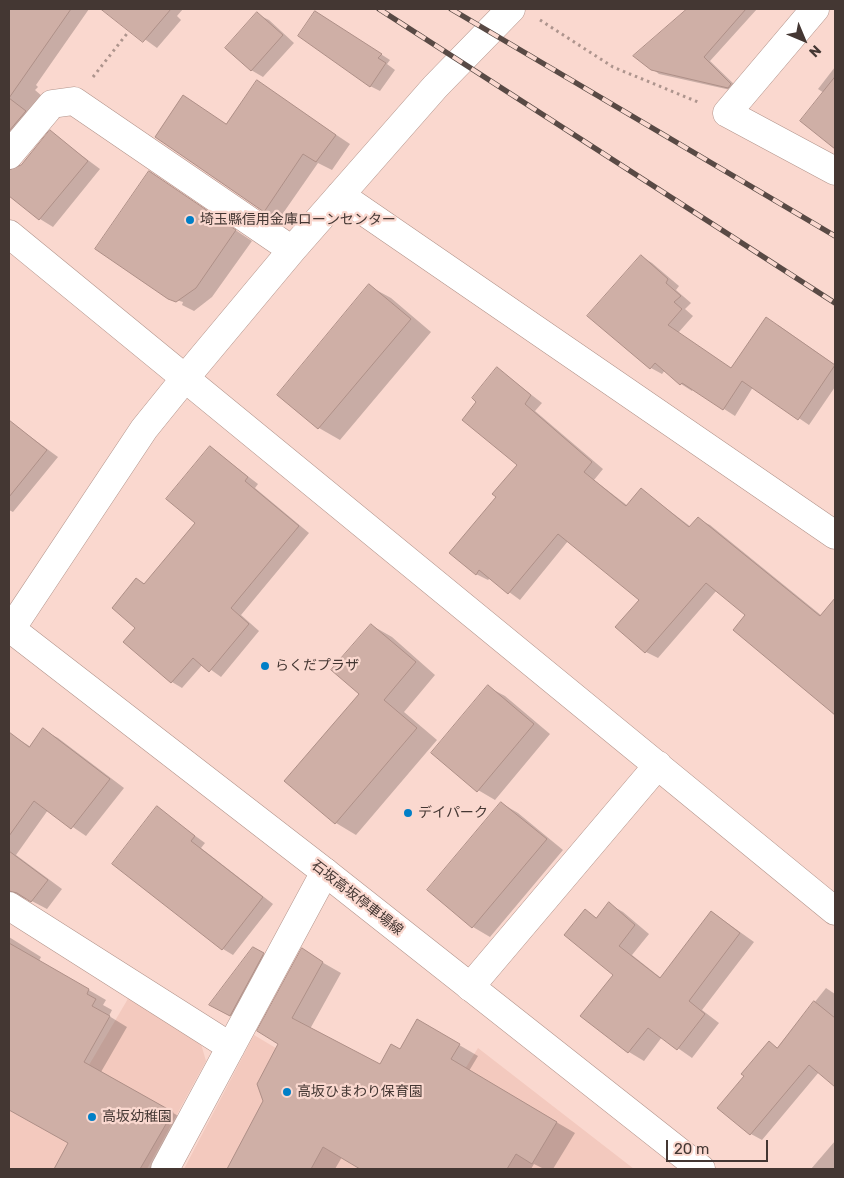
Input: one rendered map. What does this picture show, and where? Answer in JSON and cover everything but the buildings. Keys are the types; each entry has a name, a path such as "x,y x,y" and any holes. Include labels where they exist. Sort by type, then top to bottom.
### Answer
{"street":[{"path":"816,9 726,113 835,171"},
{"path":"10,629 144,429 186,377 292,250 435,87 522,12"},
{"path":"9,155 52,104 74,101 292,250"},
{"path":"340,195 835,535"},
{"path":"9,234 186,377 835,911"},
{"name":"石坂高坂停車場線","path":"10,629 325,872 701,1169"},
{"path":"470,987 658,765"},
{"path":"166,1169 325,872"},
{"path":"9,906 231,1047"}],"path":[{"path":"522,12 613,67 726,113"},
{"path":"74,101 129,31"}],"shaded area":[{"name":"高坂幼稚園","path":"129,997 199,1037 206,1061 147,1169 9,1169 9,1020 89,1065"},
{"name":"高坂ひまわり保育園","path":"254,1035 423,1136 478,1048 634,1169 184,1169"}],"railway":[{"path":"379,9 835,303"},
{"path":"451,9 835,236"}],"place":[{"name":"埼玉縣信用金庫ローンセンター","path":"190,220"},
{"name":"らくだプラザ","path":"265,666"},
{"name":"デイパーク","path":"408,813"},
{"name":"高坂ひまわり保育園","path":"287,1092"},
{"name":"高坂幼稚園","path":"92,1117"}]}
